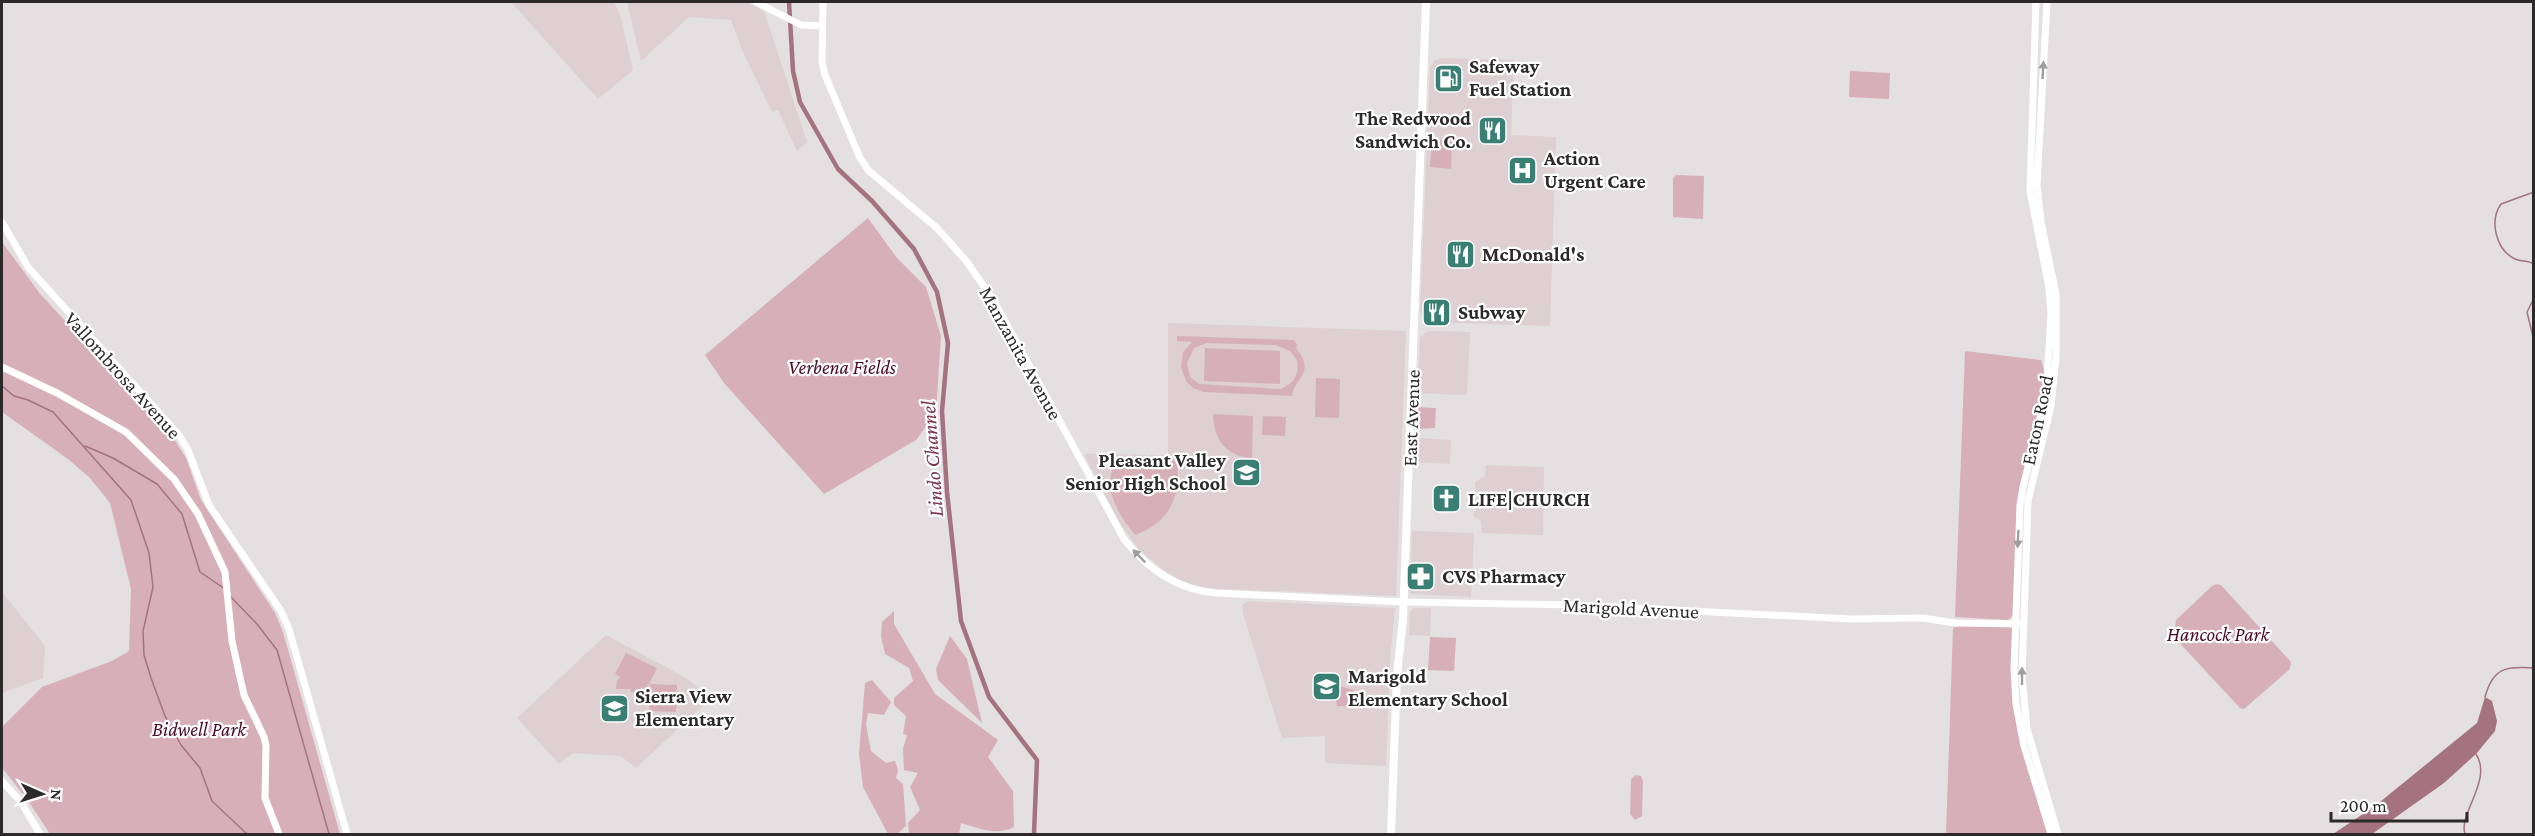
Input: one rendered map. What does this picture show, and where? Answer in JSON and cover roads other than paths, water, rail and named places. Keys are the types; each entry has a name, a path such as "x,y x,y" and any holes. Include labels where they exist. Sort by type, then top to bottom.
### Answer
{"main road":[{"name":"East Avenue","path":"1391,834 1397,675 1403,602 1426,2"}],"street":[{"path":"756,2 801,25 822,26"},
{"name":"Manzanita Avenue","path":"823,2 822,62 825,75 860,158 878,180 937,228 981,280 1006,320 1114,523 1128,545 1145,563 1171,581 1202,592 1237,594"},
{"name":"Eaton Road","path":"2036,2 2030,191 2049,288 2051,314 2046,394 2020,505 2020,624 2025,713 2058,834"},
{"name":"Eaton Road","path":"2046,2 2037,185 2041,222 2056,294 2056,357 2051,406 2028,501 2014,689 2019,723 2051,834"},
{"name":"Vallombrosa Avenue","path":"2,222 28,267 179,435 192,459 209,505 281,611 289,629 347,834"},
{"path":"2,367 57,393 126,432 174,479 198,514 225,572 232,641 244,695 264,736 265,798 279,834"},
{"name":"Marigold Avenue","path":"1237,594 1403,602 1564,604 1851,619 1922,618 1956,623 2020,624"},
{"path":"2,781 21,802 40,834"}],"waterway":[{"name":"Lindo Channel","path":"789,2 793,71 800,102 838,169 872,201 914,249 937,292 948,343 942,411 947,492 961,621 989,697 1037,760 1034,834"},
{"path":"2534,192 2501,204 2495,218 2496,234 2508,255 2534,264"},
{"path":"2534,298 2527,312 2534,341"},
{"path":"2,386 14,396 53,412 131,500 149,553 153,587 143,631 144,655 151,678 165,716 181,745 200,768 212,801 247,834"},
{"path":"85,446 113,458 157,484 182,514 200,572 225,589"},
{"path":"229,595 257,624 277,650 329,834"},
{"path":"2485,697 2492,680 2502,671 2534,668"},
{"path":"2465,834 2466,817 2480,775 2480,764 2476,754"}],"place":[{"name":"Safeway Fuel Station","path":"1448,78"},
{"name":"The Redwood Sandwich Co.","path":"1492,130"},
{"name":"Action Urgent Care","path":"1523,170"},
{"name":"McDonald's","path":"1461,254"},
{"name":"Subway","path":"1437,312"},
{"name":"Pleasant Valley Senior High School","path":"1247,472"},
{"name":"LIFE|CHURCH","path":"1447,499"},
{"name":"CVS Pharmacy","path":"1421,576"},
{"name":"Marigold Elementary School","path":"1327,687"},
{"name":"Sierra View Elementary","path":"614,708"}],"park label":[{"name":"Verbena Fields","path":"842,367"},
{"name":"Hancock Park","path":"2218,634"},
{"name":"Bidwell Park","path":"199,729"}]}
